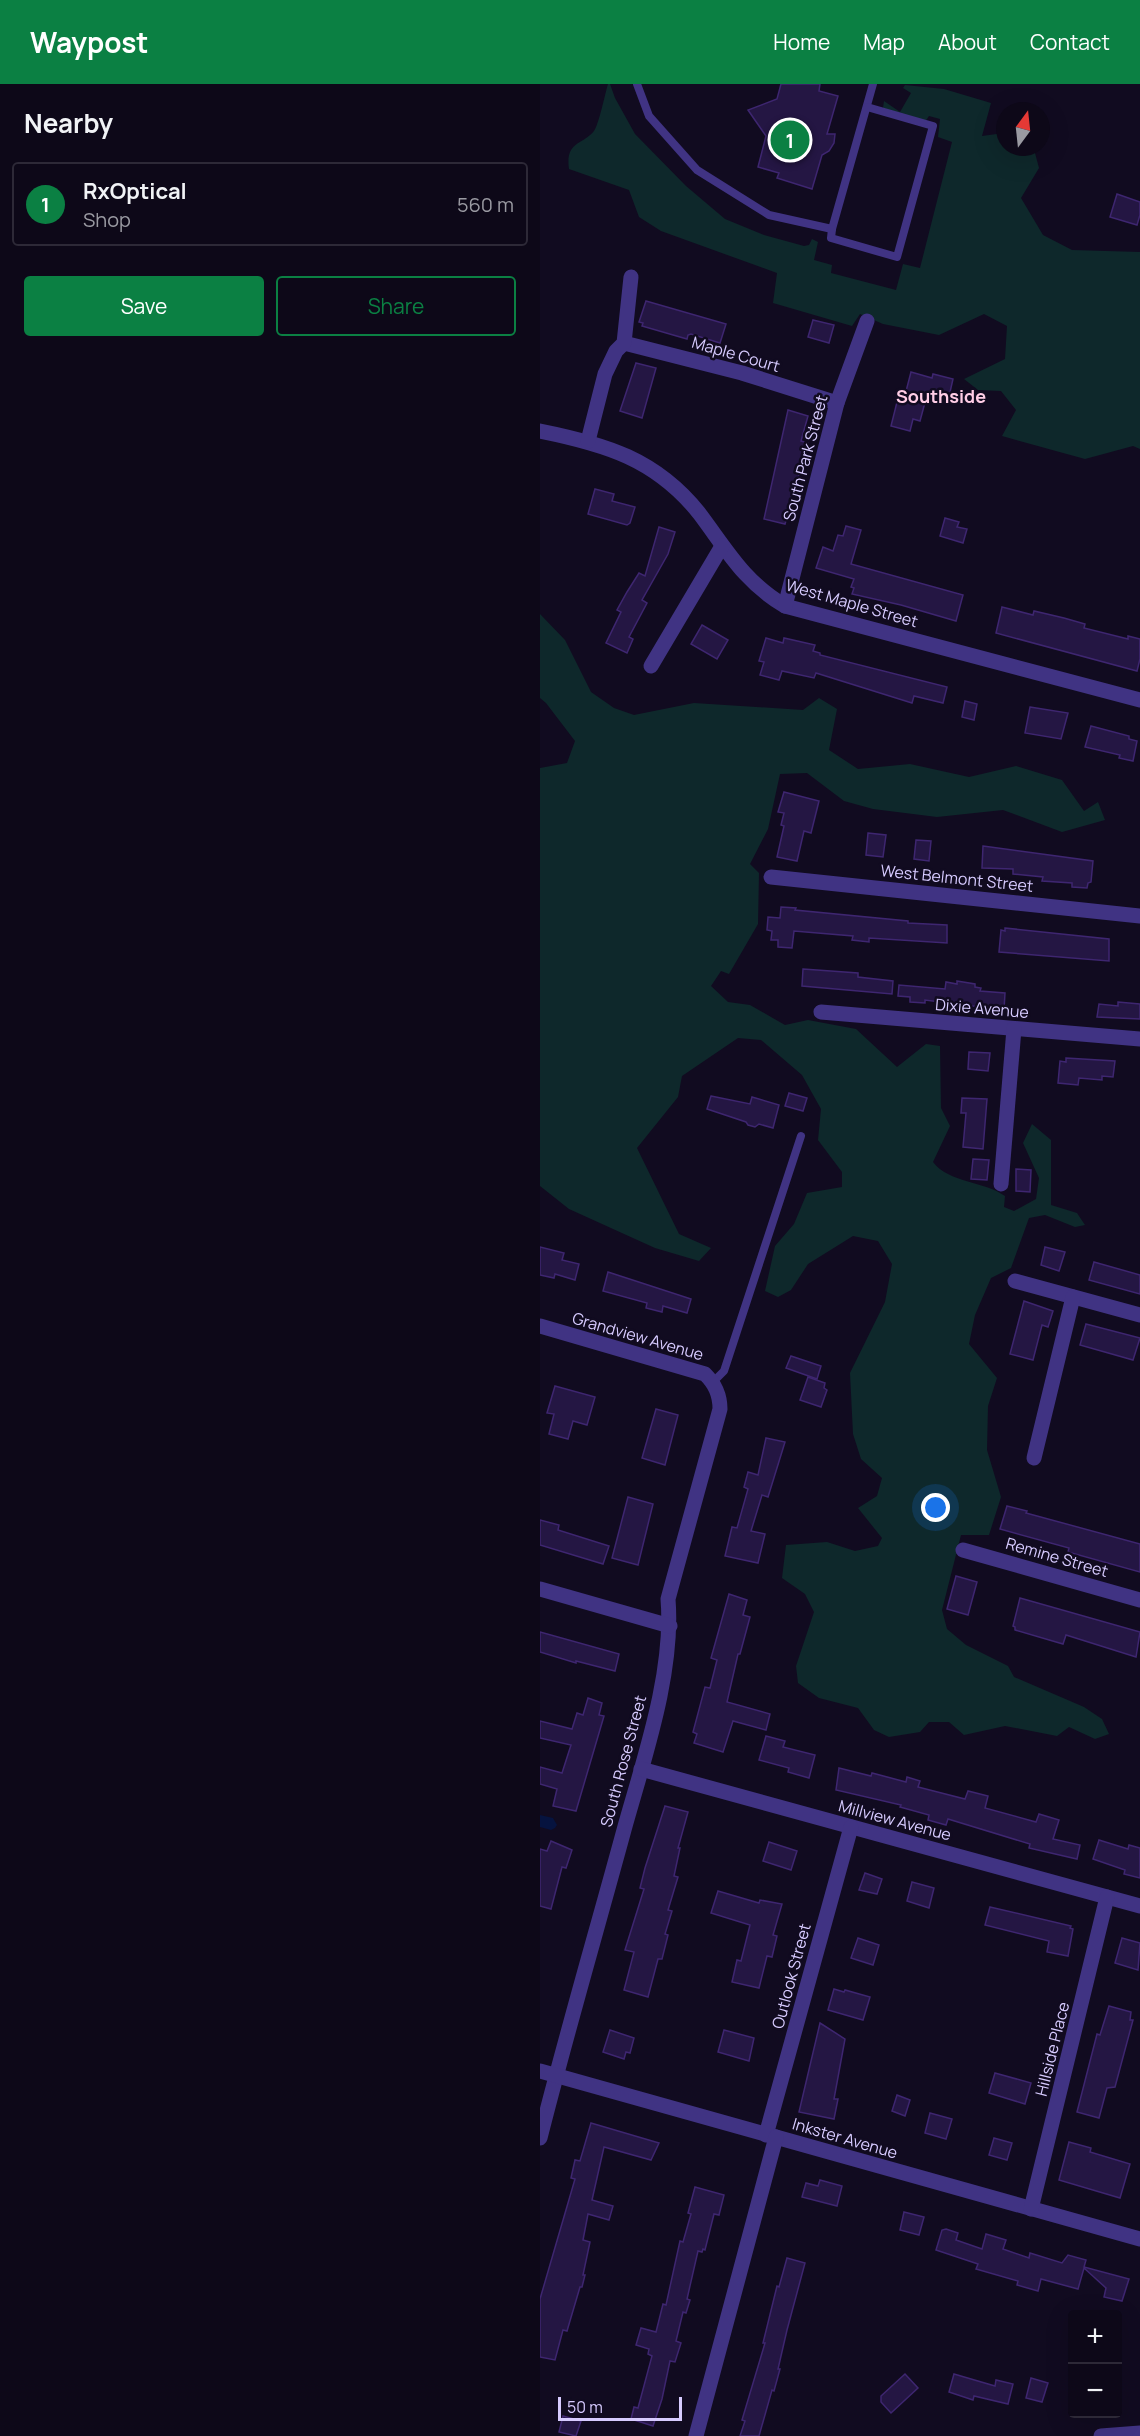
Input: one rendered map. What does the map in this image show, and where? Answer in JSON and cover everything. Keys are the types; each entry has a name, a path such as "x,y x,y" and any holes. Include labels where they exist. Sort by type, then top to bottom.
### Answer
{"street":[{"path":"588,441 605,374 616,351 624,343 631,277"},
{"name":"South Park Street","path":"785,606 837,403 867,321"},
{"name":"Maple Court","path":"624,343 742,373 837,403"},
{"name":"West Maple Street","path":"540,431 588,441 634,458 671,483 755,585 785,606 1140,700"},
{"path":"651,666 722,546"},
{"name":"West Belmont Street","path":"771,877 1140,916"},
{"name":"Dixie Avenue","path":"821,1012 1140,1039"},
{"path":"1001,1184 1014,1029"},
{"path":"1014,1281 1140,1315"},
{"path":"1034,1458 1073,1297"},
{"name":"Grandview Avenue","path":"540,1326 688,1367 705,1374 716,1387"},
{"name":"South Rose Street","path":"540,2138 641,1769 664,1672 670,1626 668,1599 720,1408 716,1387"},
{"name":"Remine Street","path":"963,1550 1140,1600"},
{"path":"540,1589 670,1626"},
{"name":"Millview Avenue","path":"641,1769 1140,1906"},
{"name":"Outlook Street","path":"696,2436 851,1827"},
{"name":"Hillside Place","path":"1031,2209 1107,1897"},
{"name":"Inkster Avenue","path":"540,2071 1140,2239"},
{"path":"1101,2436 1140,2433"}],"lane":[{"path":"637,84 649,116 697,170 769,214 832,230"},
{"path":"867,107 933,126 897,257 831,238 873,84"},
{"path":"716,1387 724,1371 801,1136"}],"green space":[{"path":"608,84 610,84 635,134 686,186 725,219 764,235 804,246 809,245 812,239 818,242 814,260 832,265 831,273 896,290 903,264 920,268 952,142 938,137 940,119 929,116 925,122 883,108 884,101 900,112 911,93 903,88 905,85 944,89 991,103 982,136 996,134 996,156 1036,156 1039,168 1021,198 1043,235 1072,250 1140,252 1140,449 1133,446 1085,459 1002,436 1016,410 1001,391 978,390 964,379 1005,359 1007,326 984,314 939,335 883,324 860,314 852,326 773,303 777,273 661,231 639,217 629,190 569,169 568,160 572,148 590,136 600,116"},
{"path":"540,614 565,640 591,692 614,708 634,715 694,703 803,710 819,698 837,709 829,750 858,769 910,764 969,777 1016,766 1062,780 1084,811 1098,802 1105,820 1062,832 1003,810 937,817 873,809 844,801 807,773 780,774 768,829 750,864 759,873 758,924 729,974 721,971 711,986 728,1002 750,1005 785,1025 808,1020 856,1029 897,1067 926,1044 940,1046 941,1108 950,1126 933,1162 948,1174 987,1187 1005,1196 1004,1207 1014,1211 1036,1199 1039,1178 1023,1143 1032,1124 1051,1140 1051,1205 1077,1213 1085,1225 1075,1227 1045,1215 1029,1218 1011,1268 991,1278 975,1315 969,1344 997,1378 988,1406 987,1450 1001,1497 989,1535 961,1535 942,1610 947,1629 966,1645 1008,1666 1014,1677 1084,1707 1102,1719 1109,1734 1095,1739 1069,1727 1057,1736 1005,1726 964,1735 949,1722 929,1722 920,1732 889,1737 874,1730 858,1708 819,1698 798,1683 796,1666 814,1612 805,1594 782,1578 786,1545 827,1542 855,1551 878,1546 882,1538 858,1508 877,1496 882,1478 861,1459 853,1434 850,1373 885,1302 892,1264 878,1241 853,1236 808,1264 791,1290 778,1297 765,1291 775,1246 794,1224 807,1193 842,1187 842,1172 818,1140 821,1109 802,1075 761,1040 738,1038 682,1076 678,1097 637,1148 679,1234 711,1248 699,1261 655,1248 569,1209 540,1186 540,768 567,763 575,741 540,698"}],"shaded area":[{"path":"540,1815 553,1818 557,1825 555,1828 551,1830 540,1827"}],"building":[{"path":"781,84 820,84 819,91 838,96 827,134 835,134 834,143 829,151 822,155 812,189 777,178 779,173 758,167 766,136 748,110 777,99"},
{"path":"1117,194 1140,202 1137,225 1110,217"},
{"path":"646,301 726,324 720,343 691,334 687,339 642,326 643,323 639,322"},
{"path":"813,320 834,325 829,343 808,337"},
{"path":"636,363 656,368 642,418 620,411"},
{"path":"911,372 932,378 933,374 953,379 948,401 927,395 920,421 913,419 910,431 891,426 897,402 903,403"},
{"path":"788,410 808,416 801,441 808,443 785,524 764,519"},
{"path":"595,489 614,494 612,501 635,507 630,523 627,525 588,514"},
{"path":"945,518 959,522 957,527 967,529 963,543 940,536"},
{"path":"846,526 861,530 851,564 963,595 956,621 852,594 854,588 851,587 854,579 816,568 823,547 833,551 838,535 843,536"},
{"path":"659,527 675,532 668,554 642,600 647,603 629,637 633,639 627,653 606,643 621,612 617,610 627,592 639,573 645,576"},
{"path":"1002,607 1033,615 1034,611 1085,624 1084,628 1128,639 1128,636 1140,639 1140,659 1137,671 996,633"},
{"path":"702,625 728,640 717,659 691,644"},
{"path":"766,638 783,643 784,638 815,645 813,651 820,655 947,687 943,703 914,696 912,703 816,673 814,678 782,671 779,680 760,675 764,662 759,661"},
{"path":"965,701 977,704 974,720 962,717"},
{"path":"1030,707 1068,713 1061,739 1025,733"},
{"path":"1091,726 1129,736 1129,739 1137,741 1133,761 1119,758 1120,755 1085,747"},
{"path":"784,792 819,801 811,833 804,831 797,861 777,857 784,826 781,825 784,813 778,812"},
{"path":"868,833 886,835 883,857 866,855"},
{"path":"916,840 931,841 929,861 914,859"},
{"path":"983,846 1093,861 1091,882 1088,883 1087,888 1072,887 1072,883 1042,881 1043,877 1013,874 1013,869 982,868"},
{"path":"781,907 908,921 908,923 947,925 947,943 869,938 869,942 852,940 853,936 794,931 792,948 778,947 778,940 771,940 772,931 767,930 768,917 780,918"},
{"path":"1005,928 1109,939 1109,961 999,952 1001,930 1005,931"},
{"path":"803,969 858,973 858,977 893,981 892,994 802,986"},
{"path":"957,981 975,984 975,987 981,988 980,991 1005,993 1004,1010 925,1000 925,1003 910,1002 910,997 898,996 899,985 945,989 946,982 957,984"},
{"path":"1118,1002 1140,1004 1140,1019 1097,1017 1099,1004 1118,1006"},
{"path":"969,1052 990,1053 988,1071 968,1069"},
{"path":"1066,1058 1115,1061 1113,1077 1102,1076 1102,1080 1079,1078 1078,1085 1058,1083 1060,1061 1066,1062"},
{"path":"789,1093 807,1098 803,1111 785,1106"},
{"path":"711,1096 750,1104 752,1097 779,1105 773,1128 759,1124 755,1127 748,1125 746,1122 707,1109"},
{"path":"962,1098 987,1099 983,1149 963,1147 966,1113 961,1113"},
{"path":"973,1159 989,1160 987,1180 971,1179"},
{"path":"1016,1169 1031,1170 1030,1192 1016,1191"},
{"path":"540,1247 564,1253 562,1260 579,1264 575,1280 555,1274 554,1278 540,1275"},
{"path":"1045,1247 1065,1252 1059,1271 1041,1265"},
{"path":"1094,1262 1140,1275 1140,1294 1089,1280"},
{"path":"608,1272 691,1299 687,1313 663,1306 662,1312 646,1308 647,1303 603,1291"},
{"path":"1024,1301 1053,1311 1048,1327 1042,1325 1033,1360 1010,1354"},
{"path":"1086,1324 1140,1338 1133,1360 1080,1345"},
{"path":"791,1356 821,1366 817,1379 786,1368"},
{"path":"808,1377 825,1383 824,1388 827,1390 821,1407 800,1400"},
{"path":"555,1386 595,1397 587,1425 573,1421 568,1439 549,1434 554,1414 547,1413"},
{"path":"656,1409 678,1415 665,1465 642,1458"},
{"path":"766,1438 785,1442 768,1497 762,1495 751,1531 765,1534 758,1563 725,1556 732,1527 737,1528 748,1489 744,1487 748,1472 758,1475"},
{"path":"628,1497 653,1504 638,1565 612,1558"},
{"path":"1007,1506 1140,1544 1140,1572 1068,1552 1069,1548 1000,1529"},
{"path":"540,1520 559,1525 558,1530 609,1546 603,1564 540,1545"},
{"path":"956,1576 977,1582 968,1615 947,1609"},
{"path":"729,1594 747,1600 743,1615 750,1617 740,1654 738,1654 727,1702 770,1714 766,1730 733,1721 723,1752 694,1743 697,1734 693,1732 705,1687 710,1688 717,1660 711,1658"},
{"path":"1020,1598 1140,1632 1136,1657 1066,1635 1063,1644 1015,1630 1013,1626"},
{"path":"540,1632 619,1654 615,1671 576,1661 576,1663 540,1652"},
{"path":"588,1698 602,1703 599,1715 604,1716 576,1811 553,1806 557,1789 540,1784 540,1767 562,1773 571,1745 540,1738 540,1721 572,1729 577,1713 583,1715"},
{"path":"766,1736 785,1741 783,1747 815,1755 809,1778 788,1772 789,1768 759,1760"},
{"path":"839,1768 871,1776 872,1773 906,1782 907,1777 920,1781 918,1787 965,1799 968,1791 988,1796 985,1808 1036,1822 1039,1814 1059,1820 1053,1839 1080,1845 1077,1859 1029,1848 1030,1844 948,1819 946,1825 928,1820 929,1815 900,1807 901,1805 836,1790"},
{"path":"665,1806 688,1812 678,1848 680,1848 674,1876 678,1877 668,1910 672,1911 665,1934 668,1935 662,1959 658,1959 648,1997 624,1990 634,1952 625,1950 644,1889 640,1888 645,1868"},
{"path":"1099,1840 1128,1849 1129,1845 1140,1848 1140,1878 1124,1874 1125,1870 1093,1859"},
{"path":"551,1841 572,1850 566,1868 562,1867 551,1909 540,1906 540,1849 547,1851"},
{"path":"769,1842 797,1851 791,1870 763,1861"},
{"path":"865,1873 882,1879 877,1894 859,1890"},
{"path":"912,1882 934,1888 929,1908 907,1901"},
{"path":"718,1891 759,1903 760,1900 782,1904 773,1935 777,1936 772,1957 767,1956 759,1988 732,1982 737,1960 741,1961 750,1925 711,1913"},
{"path":"990,1907 1071,1926 1070,1928 1073,1929 1068,1956 1047,1952 1049,1941 985,1925"},
{"path":"858,1938 879,1945 873,1965 851,1958"},
{"path":"1122,1938 1140,1943 1138,1970 1115,1963"},
{"path":"834,1989 870,1997 863,2020 828,2010"},
{"path":"1109,2006 1131,2012 1130,2020 1133,2020 1115,2087 1107,2088 1099,2118 1077,2112 1097,2034 1100,2035"},
{"path":"820,2023 845,2039 834,2099 838,2099 834,2119 799,2112"},
{"path":"610,2030 634,2038 630,2053 626,2052 624,2059 603,2052"},
{"path":"724,2030 754,2038 749,2061 718,2052"},
{"path":"995,2073 1031,2083 1025,2104 989,2093"},
{"path":"897,2095 910,2100 905,2116 892,2111"},
{"path":"930,2113 952,2119 946,2139 925,2133"},
{"path":"591,2123 659,2143 651,2160 604,2147 592,2200 613,2206 609,2220 588,2214 583,2240 590,2242 583,2275 585,2275 567,2331 563,2330 555,2360 540,2357 540,2299 575,2179 571,2178 575,2160 580,2161"},
{"path":"994,2138 1012,2143 1007,2160 989,2155"},
{"path":"1069,2142 1091,2148 1090,2152 1130,2164 1120,2198 1059,2180"},
{"path":"820,2180 842,2186 837,2206 802,2197 806,2183 818,2186"},
{"path":"695,2187 724,2195 719,2215 714,2214 705,2250 698,2251 687,2299 690,2300 686,2313 683,2312 676,2341 681,2343 675,2362 670,2361 662,2399 653,2426 631,2419 634,2407 638,2408 652,2356 648,2354 649,2349 636,2345 641,2328 656,2332 663,2304 666,2305 680,2241 683,2242 691,2214 688,2213"},
{"path":"904,2212 924,2217 919,2235 900,2230"},
{"path":"942,2230 958,2233 956,2240 982,2249 986,2234 1006,2240 1003,2249 1029,2258 1030,2253 1062,2263 1068,2255 1086,2260 1084,2267 1129,2279 1122,2301 1104,2297 1106,2288 1084,2268 1078,2289 1041,2279 1038,2291 1017,2285 1018,2281 976,2269 978,2264 936,2250"},
{"path":"787,2258 805,2263 787,2330 778,2369 780,2369 759,2436 740,2436 745,2421 742,2420 765,2343 763,2343 777,2286 779,2287"},
{"path":"905,2374 918,2388 891,2413 881,2402 881,2396"},
{"path":"954,2374 995,2386 996,2380 1013,2384 1008,2404 974,2396 973,2400 949,2392"},
{"path":"1031,2378 1048,2383 1042,2402 1026,2398"},
{"path":"563,2416 581,2421 576,2436 559,2432"}],"place":[{"name":"RxOptical","path":"790,140"}],"district":[{"name":"Southside","path":"941,396"}]}
